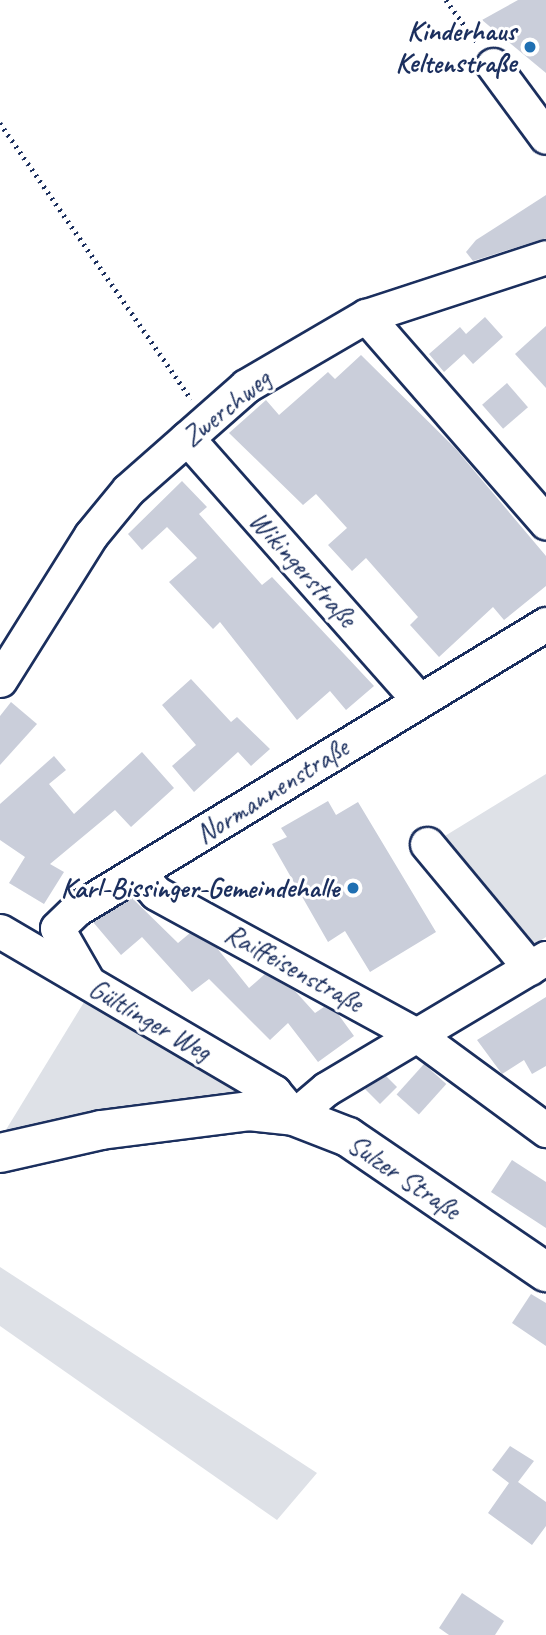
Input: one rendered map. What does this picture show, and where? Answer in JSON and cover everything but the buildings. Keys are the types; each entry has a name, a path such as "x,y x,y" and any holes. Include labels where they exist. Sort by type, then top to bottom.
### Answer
{"main road":[{"name":"Sulzer Straße","path":"0,1153 101,1130 249,1111 294,1116 359,1144 546,1272"}],"street":[{"path":"494,65 544,131"},
{"name":"Zwerchweg","path":"0,680 91,535 128,490 246,386 366,316 546,257"},
{"path":"366,316 546,522"},
{"name":"Wikingerstraße","path":"196,429 418,699"},
{"name":"Normannenstraße","path":"89,985 57,928 77,909 139,874 418,699 546,624"},
{"path":"294,1116 326,1089 538,963 427,844"},
{"name":"Raiffeisenstraße","path":"139,874 156,893 418,1036 546,1130"},
{"name":"Gültlinger Weg","path":"0,931 274,1092 294,1116"}],"path":[{"path":"446,0 494,65"},
{"path":"0,123 196,429"}],"shaded area":[{"path":"546,774 546,937 527,949 440,839"},
{"path":"89,994 253,1089 4,1133"},
{"path":"0,1267 317,1473 277,1520 0,1326"}],"place":[{"name":"Kinderhaus Keltenstraße","path":"530,47"},
{"name":"Karl-Bissinger-Gemeindehalle","path":"353,888"}]}
